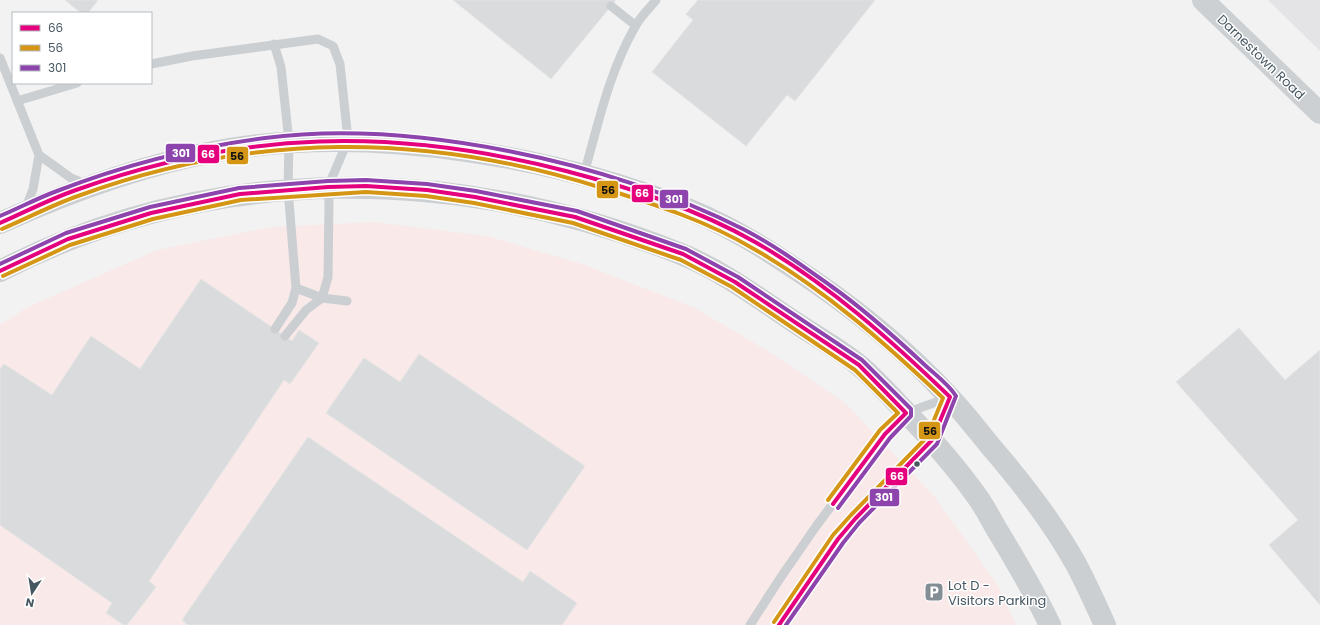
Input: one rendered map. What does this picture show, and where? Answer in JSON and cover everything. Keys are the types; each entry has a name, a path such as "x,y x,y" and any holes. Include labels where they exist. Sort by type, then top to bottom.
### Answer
{"main road":[{"name":"Darnestown Road","path":"1203,0 1320,113"}],"street":[{"path":"0,223 57,197 134,171 219,151 289,142 348,140 430,146 518,158 584,174 692,211 756,243 818,283 875,327 950,397 1014,474 1046,518 1076,565 1105,625"},
{"path":"0,271 68,239 151,213 240,194 288,189 366,186 427,190 475,197 575,217 683,254 735,282 859,365 932,440 977,496 1032,588 1050,625"}],"lane":[{"path":"584,174 609,86 620,57 635,25 656,0"},
{"path":"611,6 635,25"},
{"path":"152,64 192,56 318,39 333,46 340,64 348,140 328,187 328,277 322,298 306,310 285,336"},
{"path":"274,44 281,67 289,142 288,189 296,288 292,303 275,329"},
{"path":"0,58 39,156 33,189 25,212"},
{"path":"17,101 74,84"},
{"path":"39,156 71,178 90,186"},
{"path":"296,288 322,298 347,301"},
{"path":"750,625 780,576 885,434 906,413 950,397"},
{"path":"779,625 842,534 932,440 950,397"}],"shaded area":[{"path":"1268,0 1320,0 1320,51"},
{"path":"375,222 487,236 582,264 695,308 771,353 845,403 934,496 997,584 1016,625 0,625 0,325 28,307 157,250 271,227"}],"building":[{"path":"65,0 98,0 89,12 80,12"},
{"path":"453,0 616,0 551,79"},
{"path":"698,0 875,0 795,101 787,95 746,146 652,72 693,20 686,14"},
{"path":"201,279 292,341 299,330 319,343 290,384 284,380 149,581 156,587 127,625 124,625 106,613 112,603 0,525 0,369 4,364 52,395 91,336 140,369"},
{"path":"1239,328 1285,380 1320,350 1320,605 1269,545 1298,520 1176,382"},
{"path":"419,354 585,466 527,550 326,413 364,358 400,382"},
{"path":"308,437 523,582 530,571 577,603 562,625 188,625 182,620"}],"transit line":[{"name":"301","path":"0,216 50,194 108,173 160,158 212,146 265,138 322,134 383,135 446,141 510,151 573,166 633,184 691,205 743,229 788,256 856,305 943,381 956,396 937,444 859,523 843,543 786,625"},
{"name":"66","path":"0,223 47,201 76,190 138,170 199,156 259,146 320,142 380,142 441,147 503,157 566,171 663,200 733,230 782,258 833,294 905,354 950,397 932,440 855,519 838,539 779,625"},
{"name":"56","path":"2,229 49,207 143,175 209,160 274,151 339,147 404,149 470,157 536,170 602,188 661,207 718,230 736,239 805,281 829,299 876,337 943,398 927,437 833,535 774,622"},
{"name":"301","path":"0,264 66,233 150,207 239,188 328,181 366,180 427,184 476,191 577,211 686,249 738,277 862,360 911,409 911,416 890,438 838,508"},
{"name":"66","path":"0,271 68,239 151,213 240,194 328,187 366,186 427,190 475,197 575,217 683,254 735,282 859,365 906,413 885,434 833,504"},
{"name":"56","path":"3,276 70,245 153,219 241,200 366,192 426,196 474,203 573,223 681,260 732,287 855,370 898,413 880,430 828,500"}],"place":[{"name":"Lot D - Visitors Parking","path":"934,592"}]}
